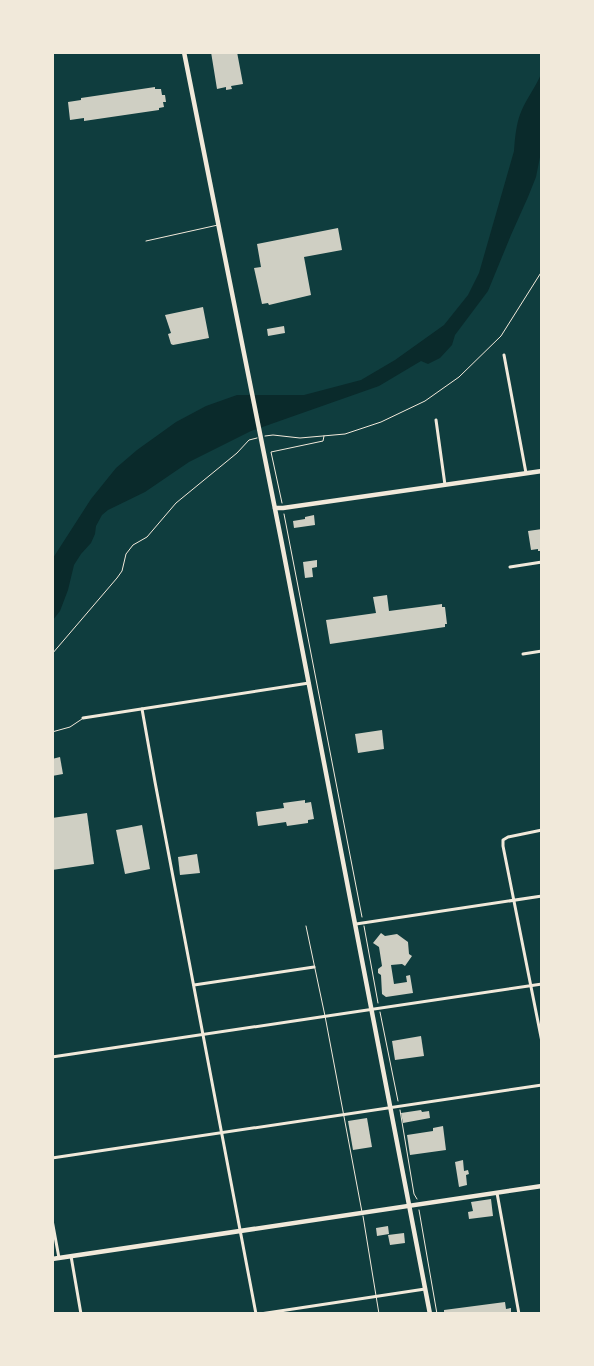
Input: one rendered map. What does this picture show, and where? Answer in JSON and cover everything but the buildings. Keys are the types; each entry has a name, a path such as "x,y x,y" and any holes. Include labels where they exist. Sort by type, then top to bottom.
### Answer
{"main road":[{"path":"184,52 392,1108 430,1314"},
{"path":"275,508 542,471"},
{"path":"52,1259 542,1186"}],"street":[{"path":"504,355 526,473"},
{"path":"436,420 445,485"},
{"path":"510,567 542,562"},
{"path":"523,654 542,651"},
{"path":"83,718 309,683"},
{"path":"142,709 256,1314"},
{"path":"542,830 508,837 503,840 513,900 542,1042"},
{"path":"356,924 542,896"},
{"path":"194,985 314,967"},
{"path":"52,1057 542,984"},
{"path":"52,1158 542,1085"},
{"path":"497,1193 519,1314"},
{"path":"52,1220 59,1258"},
{"path":"71,1256 81,1314"},
{"path":"260,1314 426,1289"}],"lane":[{"path":"146,241 219,225"},
{"path":"52,732 70,728 83,718"},
{"path":"306,926 344,1115 379,1314"}],"path":[{"path":"265,436 273,434 300,438 346,434 381,422 425,400 459,377 501,336 542,270"},
{"path":"282,505 271,452 323,441 324,436"},
{"path":"52,654 117,578 122,571 126,554 133,545 147,537 176,503 237,453 249,440 257,438"},
{"path":"284,514 362,918"},
{"path":"364,928 378,1004"},
{"path":"380,1012 398,1101"},
{"path":"400,1111 416,1197"},
{"path":"419,1210 436,1314"}],"water":[{"path":"541,74 541,152 536,177 488,291 455,335 452,345 440,358 428,364 421,361 379,386 251,431 189,462 145,492 108,510 102,515 96,526 91,543 74,565 68,590 60,611 53,620 53,558 91,499 116,468 137,450 176,422 206,406 237,395 304,395 361,380 395,360 444,325 468,295 479,273 514,151 519,117"}]}
